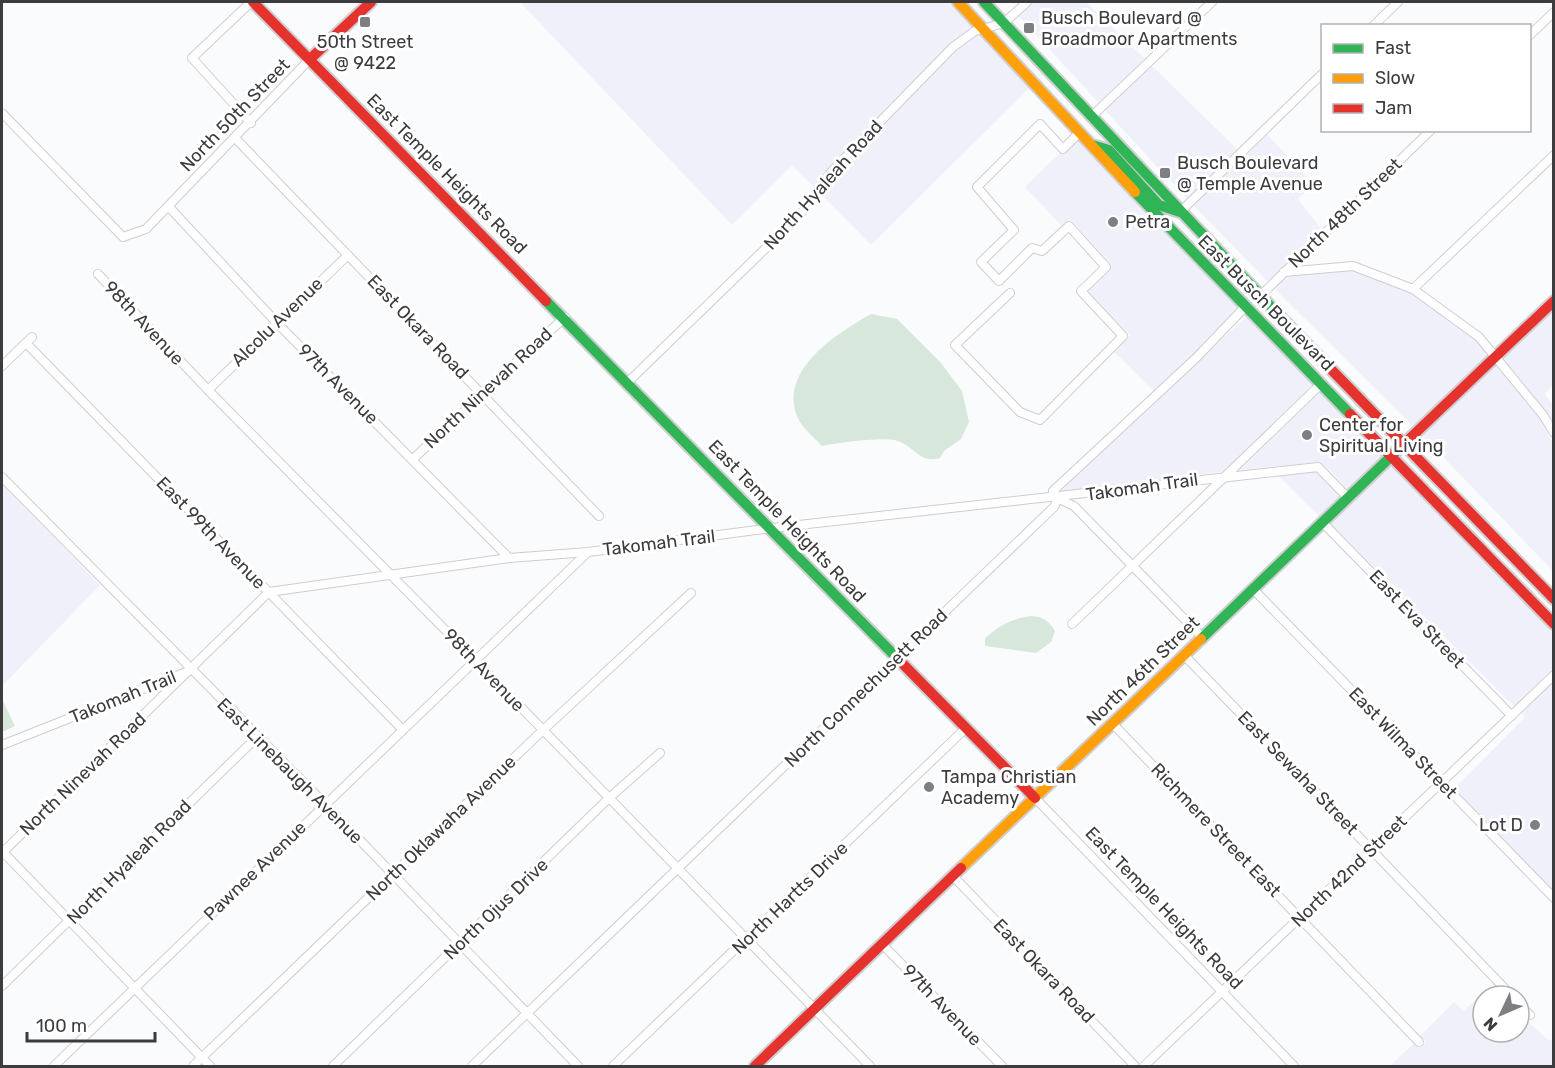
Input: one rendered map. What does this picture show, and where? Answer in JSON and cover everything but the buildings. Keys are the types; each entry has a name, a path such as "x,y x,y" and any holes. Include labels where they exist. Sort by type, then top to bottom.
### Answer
{"street":[{"name":"East Temple Heights Road","path":"252,2 772,528 1294,1066"},
{"path":"251,123 192,58 252,2"},
{"name":"North 50th Street","path":"2,113 123,237 146,229 251,123 310,59 371,2"},
{"name":"East Busch Boulevard","path":"958,2 1090,145 1245,307 1322,383 1554,624"},
{"name":"East Busch Boulevard","path":"984,2 1247,283 1552,593"},
{"name":"North Hyaleah Road","path":"628,382 800,215 832,171 953,47 983,28 1004,22 1027,2"},
{"path":"1092,116 1212,2"},
{"path":"1375,24 1398,2"},
{"path":"1531,34 1554,12"},
{"path":"1090,145 1109,150 1159,205 1180,212 1321,76"},
{"path":"1010,293 955,345 1020,412 1040,420 1124,336 1081,291 1106,267 1069,225 1042,251 1032,248 999,281 981,262 1014,230 977,187 1040,124 1063,149 1079,133"},
{"name":"North 48th Street","path":"1260,296 1429,132"},
{"name":"East Okara Road","path":"236,138 599,516"},
{"path":"1413,289 1554,155"},
{"name":"97th Avenue","path":"169,207 276,322 509,558"},
{"path":"1167,225 1193,234 1233,277 1247,283"},
{"name":"Alcolu Avenue","path":"208,390 348,255"},
{"path":"1284,272 1353,266 1413,289 1458,320 1479,338 1543,415 1554,433"},
{"name":"98th Avenue","path":"98,274 208,390 475,660 870,1066"},
{"name":"North 46th Street","path":"755,1066 1554,301"},
{"path":"1245,307 1260,308 1269,314 1307,353 1318,356"},
{"name":"North Connechusett Road","path":"472,1066 1054,507 1058,498 1053,491 1196,358 1245,307"},
{"name":"North Ninevah Road","path":"412,459 565,317"},
{"name":"East 99th Avenue","path":"2,366 29,340 402,729"},
{"path":"1072,624 1134,567 1322,383"},
{"name":"Takomah Trail","path":"2,745 190,670 269,592 509,558 588,552 772,528 1058,498 1228,475 1318,467 1348,498"},
{"name":"East Linebaugh Avenue","path":"2,477 190,670 325,804 578,1066"},
{"path":"1058,498 1074,506 1202,637"},
{"name":"East Eva Street","path":"1323,523 1512,716"},
{"name":"Pawnee Avenue","path":"54,1066 588,552"},
{"name":"East Wilma Street","path":"1253,589 1554,898"},
{"name":"North Oklawaha Avenue","path":"193,1066 542,731 691,593"},
{"name":"East Sewaha Street","path":"1184,655 1500,984"},
{"name":"North Ninevah Road","path":"2,852 190,670"},
{"name":"North 42nd Street","path":"1144,1066 1554,675"},
{"name":"Richmere Street East","path":"1112,723 1419,1042"},
{"name":"North Hartts Drive","path":"613,1066 966,728"},
{"name":"North Hyaleah Road","path":"2,986 257,737"},
{"name":"North Ojus Drive","path":"333,1066 608,799 660,753"},
{"path":"2,852 210,1066"},
{"name":"East Okara Road","path":"953,876 1135,1066"},
{"name":"97th Avenue","path":"882,944 1002,1066"}],"shaded area":[{"path":"520,2 950,2 974,27 950,44 829,168 815,188 792,165 732,225"},
{"path":"1033,2 1086,2 1145,59 1099,103 1018,15"},
{"path":"981,33 1030,87 871,245 821,194 836,174 956,51"},
{"path":"1151,65 1238,150 1187,199 1105,110"},
{"path":"1267,134 1313,184 1298,199 1322,230 1268,282 1193,205"},
{"path":"1079,140 1161,229 1241,309 1154,391 1114,352 1130,335 1088,291 1109,270 1110,263 1070,219 1062,226 1025,187 1061,152 1066,152"},
{"path":"1351,270 1410,293 1455,323 1476,341 1489,357 1415,428 1274,288 1286,276"},
{"path":"1553,307 1553,385 1545,394 1553,406 1553,423 1501,357"},
{"path":"871,314 897,319 941,363 962,391 969,422 961,439 944,451 940,458 927,459 898,441 883,439 822,446 798,418 794,401 796,384 803,369 828,343"},
{"path":"1247,316 1315,384 1226,471 1061,493 1073,477"},
{"path":"1494,364 1539,418 1553,444 1553,571 1421,434"},
{"path":"1321,390 1386,456 1349,492 1332,472 1318,462 1240,470"},
{"path":"1392,462 1553,632 1553,669 1515,707 1329,522"},
{"path":"1316,472 1341,498 1321,518 1278,475"},
{"path":"2,484 100,585 2,686"},
{"path":"1030,616 1045,620 1055,631 1051,642 1036,653 985,646 985,638 995,630 1011,621"},
{"path":"1553,681 1553,891 1454,789 1525,717 1521,713"},
{"path":"2,699 15,726 2,732"},
{"path":"1454,1002 1464,1011 1471,1004 1471,1044 1531,1044 1531,1024 1549,1041 1553,1038 1553,1066 1390,1066 1414,1043 1419,1048 1426,1042 1420,1036"}],"traffic: fast":[{"path":"984,2 1290,327"},
{"path":"1092,145 1109,150 1159,205 1180,212"},
{"path":"1135,192 1350,414"},
{"path":"546,301 896,657"},
{"path":"1201,639 1405,443"}],"traffic: slow":[{"path":"958,2 1135,192"},
{"path":"961,868 1201,639"}],"traffic: jam":[{"path":"253,2 546,301"},
{"path":"310,59 371,2"},
{"path":"1405,443 1554,301"},
{"path":"1290,327 1554,599"},
{"path":"1350,414 1554,624"},
{"path":"896,657 1035,798"},
{"path":"755,1066 961,868"}],"place":[{"name":"50th Street @ 9422","path":"365,22"},
{"name":"Busch Boulevard @ Broadmoor Apartments","path":"1029,28"},
{"name":"Busch Boulevard @ Temple Avenue","path":"1165,173"},
{"name":"Petra","path":"1113,222"},
{"name":"Center for Spiritual Living","path":"1307,435"},
{"name":"Tampa Christian Academy","path":"929,787"},
{"name":"Lot D","path":"1535,825"}]}
